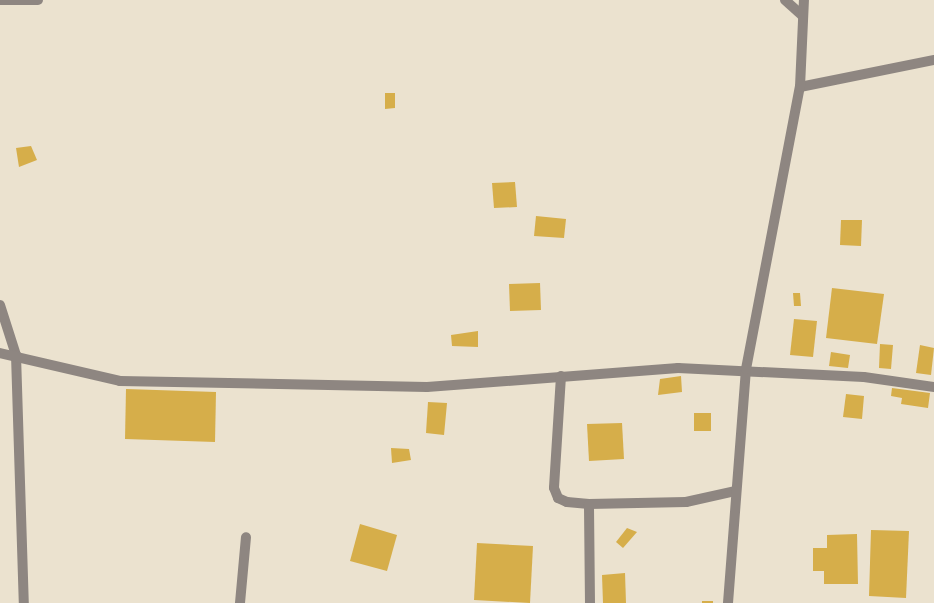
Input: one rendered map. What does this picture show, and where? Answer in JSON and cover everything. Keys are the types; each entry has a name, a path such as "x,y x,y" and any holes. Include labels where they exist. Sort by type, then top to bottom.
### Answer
{"street":[{"path":"0,0 38,0"},
{"path":"785,0 803,16"},
{"path":"728,603 735,491 746,369 800,87 804,0"},
{"path":"800,87 934,60"},
{"path":"0,305 16,355 24,603"},
{"path":"0,352 120,381 427,387 638,368 746,369 864,377 934,387"},
{"path":"561,376 554,488 558,498 567,502 589,504 686,502 735,491"},
{"path":"589,504 590,603"},
{"path":"240,603 246,537"}],"building":[{"path":"385,93 395,93 395,108 385,109"},
{"path":"31,146 37,160 19,167 16,148"},
{"path":"515,182 517,207 494,208 492,183"},
{"path":"536,216 566,219 564,238 534,236"},
{"path":"841,220 862,220 861,246 840,245"},
{"path":"540,283 541,310 510,311 509,284"},
{"path":"832,288 884,294 877,344 826,338"},
{"path":"793,293 800,293 801,306 794,306"},
{"path":"794,319 817,321 813,357 790,355"},
{"path":"478,331 478,347 452,346 451,335"},
{"path":"880,344 893,345 891,369 879,368"},
{"path":"920,345 934,348 931,375 916,373"},
{"path":"831,352 850,355 848,368 829,366"},
{"path":"681,376 682,392 658,395 660,379"},
{"path":"892,388 930,393 928,408 901,404 902,398 891,396"},
{"path":"126,389 216,392 215,442 125,439"},
{"path":"846,394 864,396 862,419 843,417"},
{"path":"428,402 447,403 444,435 426,433"},
{"path":"694,413 711,413 711,431 694,431"},
{"path":"622,423 624,459 589,461 587,424"},
{"path":"391,448 409,449 411,460 392,463"},
{"path":"360,524 397,535 387,571 350,561"},
{"path":"627,528 637,532 623,548 616,542"},
{"path":"871,530 909,531 906,598 869,596"},
{"path":"857,534 858,584 824,584 824,571 813,571 813,548 827,548 827,535"},
{"path":"477,543 533,546 530,603 474,600"},
{"path":"625,573 626,603 603,603 602,575"},
{"path":"702,601 713,601 713,603 702,603"}]}
